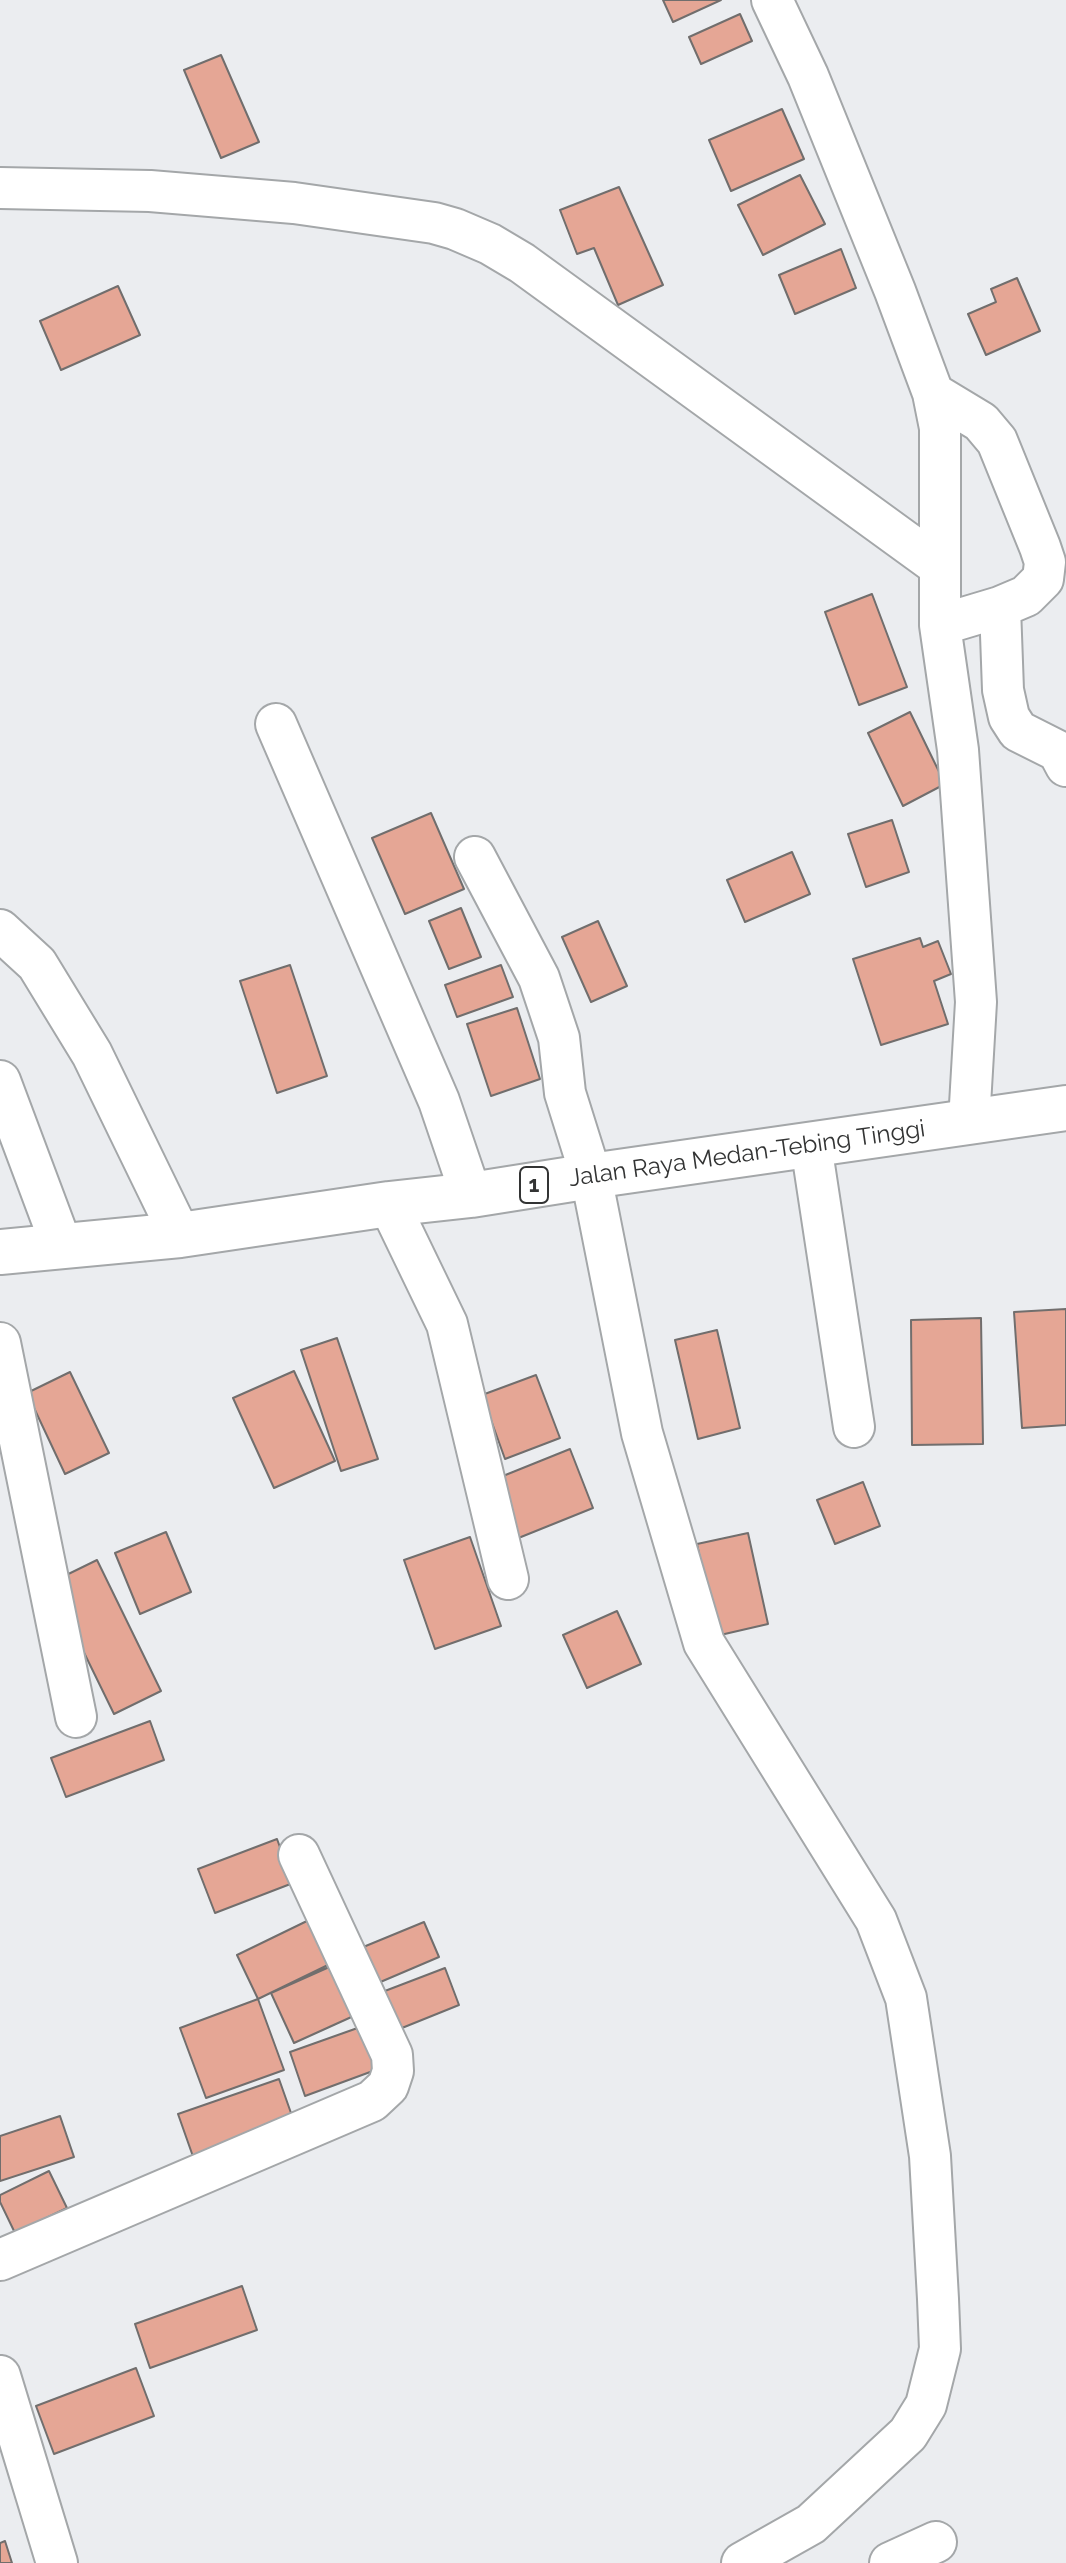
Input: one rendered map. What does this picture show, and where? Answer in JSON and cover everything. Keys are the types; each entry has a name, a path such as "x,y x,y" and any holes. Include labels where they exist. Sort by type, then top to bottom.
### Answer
{"highway":[{"name":"Jalan Raya Medan-Tebing Tinggi","path":"0,1252 180,1235 1066,1108"}],"street":[{"path":"772,0 808,76 933,393 940,428 939,566"},
{"path":"0,188 150,191 294,203 434,223 490,244 522,263 939,566 1003,690 1009,717 1018,731 1058,751 1066,766"},
{"path":"933,393 981,422 997,441 1045,562 1043,579 1026,596 968,617"},
{"path":"968,617 958,750 976,1002 969,1122"},
{"path":"276,724 439,1101 471,1195"},
{"path":"475,857 539,978 559,1038 565,1093 591,1176 642,1433 704,1643 876,1920 906,1998 930,2156 940,2349 926,2405 908,2434 811,2524 742,2563"},
{"path":"0,930 37,964 92,1054 180,1235"},
{"path":"0,1081 61,1244"},
{"path":"811,1145 854,1427"},
{"path":"389,1204 447,1324 508,1579"},
{"path":"0,1343 76,1717"},
{"path":"0,2260 372,2101 388,2086 393,2071 392,2055 299,1855"},
{"path":"0,2376 57,2563"},
{"path":"890,2563 936,2542"}],"building":[{"path":"663,0 721,0 673,22"},
{"path":"740,14 752,41 701,64 689,37"},
{"path":"221,55 259,142 221,158 184,70"},
{"path":"782,109 804,159 731,191 709,140"},
{"path":"800,175 825,224 763,255 738,205"},
{"path":"619,187 663,285 618,305 594,248 577,254 560,210"},
{"path":"841,249 856,288 795,314 779,275"},
{"path":"1017,278 1040,331 986,355 968,314 996,302 991,289"},
{"path":"118,286 140,335 61,370 40,321"},
{"path":"872,594 907,687 859,705 825,612"},
{"path":"910,712 945,784 903,806 868,733"},
{"path":"431,813 464,889 405,914 372,838"},
{"path":"892,820 909,872 866,887 848,834"},
{"path":"792,852 810,894 745,922 727,880"},
{"path":"461,908 481,957 449,969 429,921"},
{"path":"598,921 627,986 591,1002 562,937"},
{"path":"920,938 923,947 938,941 951,974 934,981 948,1024 881,1045 853,959"},
{"path":"290,965 327,1076 277,1093 240,981"},
{"path":"501,965 513,997 457,1017 445,985"},
{"path":"517,1008 540,1079 491,1096 467,1024"},
{"path":"1066,1309 1066,1425 1022,1428 1014,1312"},
{"path":"981,1318 983,1444 912,1445 911,1320"},
{"path":"717,1330 740,1428 698,1439 675,1340"},
{"path":"337,1338 378,1459 341,1471 301,1350"},
{"path":"294,1371 335,1461 274,1488 233,1398"},
{"path":"70,1372 109,1453 65,1474 27,1393"},
{"path":"536,1375 560,1438 505,1459 482,1395"},
{"path":"570,1449 593,1508 516,1539 493,1480"},
{"path":"863,1482 880,1526 835,1544 817,1500"},
{"path":"166,1532 191,1592 140,1614 115,1553"},
{"path":"748,1533 768,1624 716,1636 697,1544"},
{"path":"470,1537 501,1626 435,1649 404,1560"},
{"path":"97,1560 161,1691 114,1714 50,1583"},
{"path":"617,1611 641,1664 587,1688 563,1635"},
{"path":"150,1721 164,1760 66,1797 51,1758"},
{"path":"277,1839 293,1883 215,1913 198,1869"},
{"path":"309,1920 330,1964 258,1999 237,1955"},
{"path":"424,1922 439,1957 371,1986 356,1950"},
{"path":"336,1964 358,2014 294,2043 271,1993"},
{"path":"445,1968 459,2005 392,2032 377,1994"},
{"path":"258,1999 284,2070 206,2098 180,2028"},
{"path":"366,2025 381,2068 305,2096 290,2052"},
{"path":"279,2079 297,2130 196,2165 178,2114"},
{"path":"60,2116 74,2157 0,2181 0,2136"},
{"path":"49,2171 67,2208 15,2233 0,2202 0,2195"},
{"path":"242,2286 257,2330 150,2368 135,2324"},
{"path":"136,2368 154,2416 54,2454 36,2406"},
{"path":"5,2541 12,2563 0,2563 0,2543"}]}
